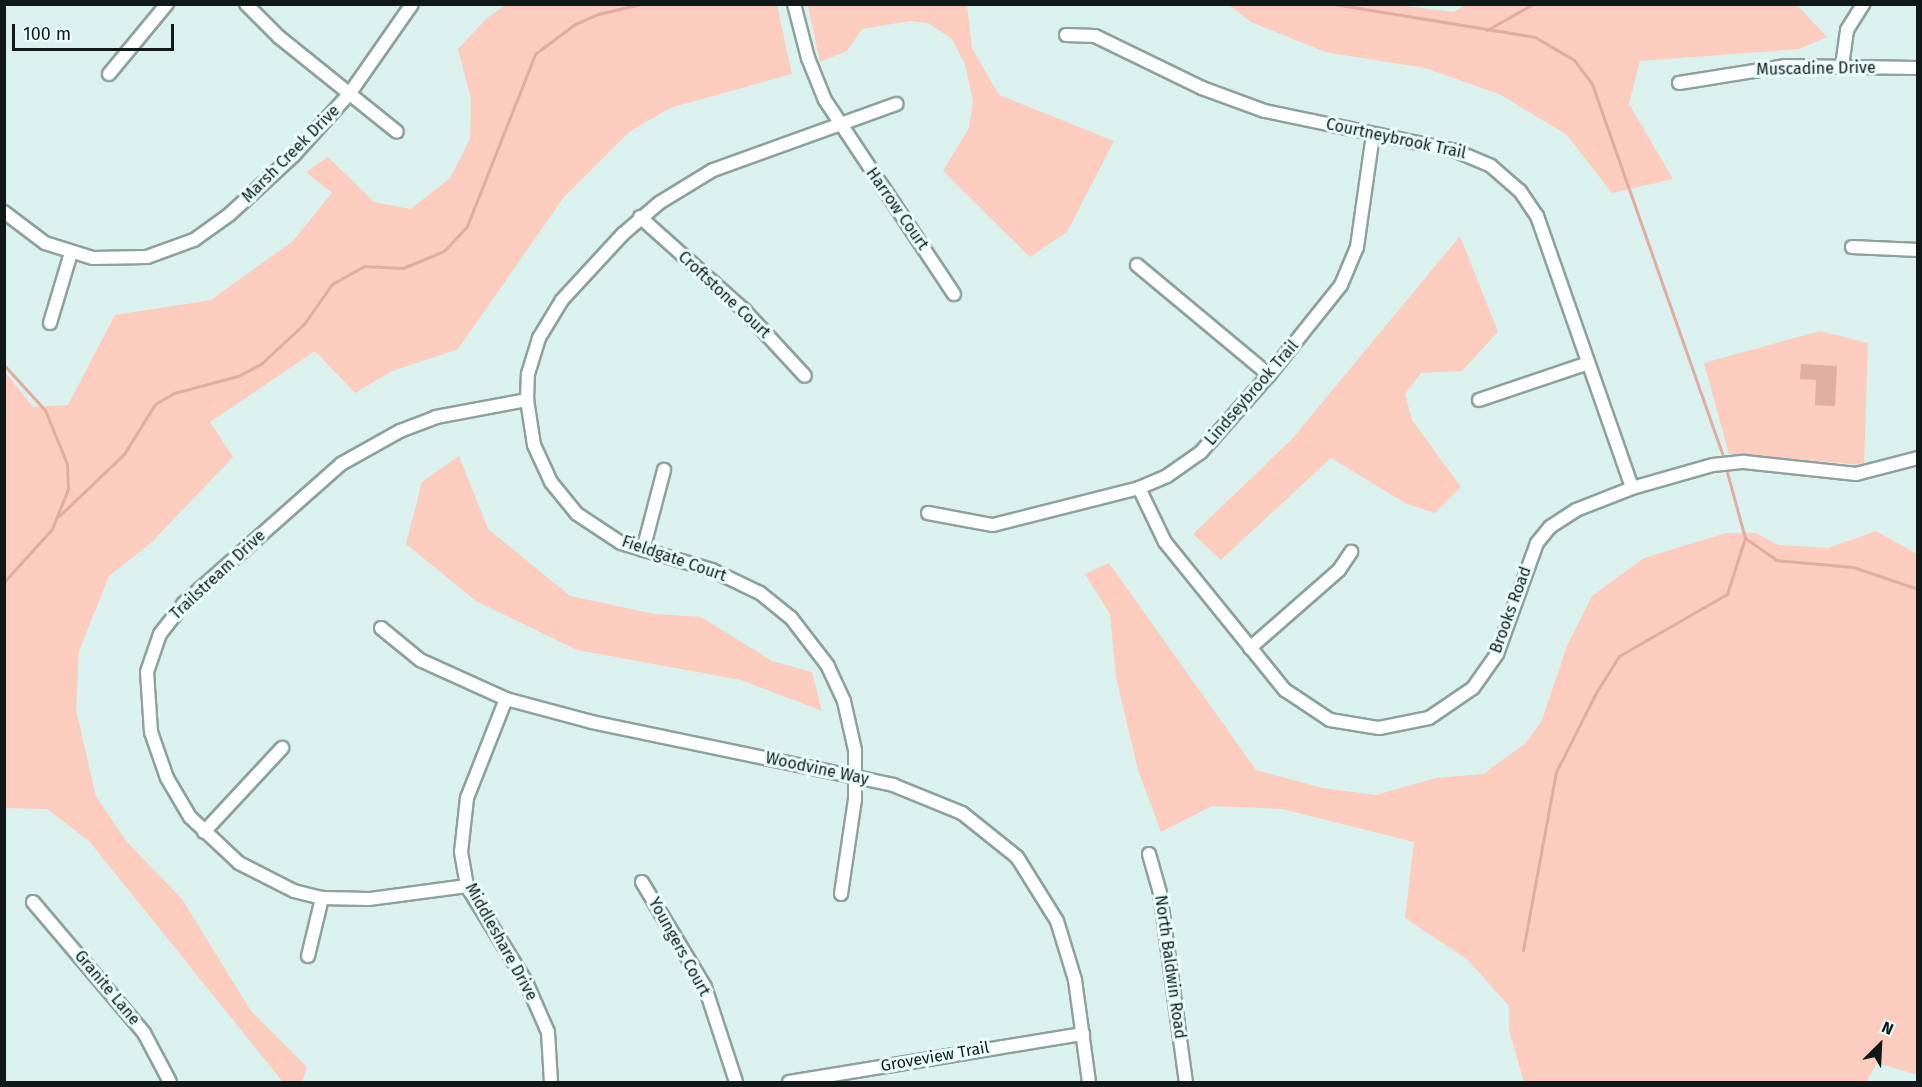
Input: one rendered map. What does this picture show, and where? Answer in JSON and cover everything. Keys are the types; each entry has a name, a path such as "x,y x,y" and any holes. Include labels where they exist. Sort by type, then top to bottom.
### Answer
{"street":[{"path":"110,74 167,4"},
{"name":"Marsh Creek Drive","path":"246,4 279,38 350,93"},
{"name":"Marsh Creek Drive","path":"4,212 26,232 71,253 132,259 164,253 194,240 273,177 350,93 412,4"},
{"name":"Harrow Court","path":"794,4 808,58 840,124 954,294"},
{"path":"1842,66 1847,30 1863,4"},
{"name":"Courtneybrook Trail","path":"1066,35 1095,36 1244,105 1468,154 1491,166 1520,191 1537,216 1632,488"},
{"name":"Muscadine Drive","path":"1679,83 1757,69 1842,66 1917,68"},
{"path":"350,93 398,132"},
{"name":"Fieldgate Court","path":"841,894 855,777 855,750 840,692 817,648 791,618 742,583 643,550 597,530 559,494 534,445 527,400 531,359 549,318 640,217 713,170 896,104"},
{"name":"Lindseybrook Trail","path":"928,513 993,525 1139,488 1167,476 1200,452 1269,375 1330,301 1350,266 1361,224 1373,134"},
{"name":"Croftstone Court","path":"640,217 745,311 806,376"},
{"path":"1851,247 1917,250"},
{"path":"50,323 71,253"},
{"path":"1137,265 1269,375"},
{"path":"1479,400 1588,363"},
{"name":"Trailstream Drive","path":"467,886 369,899 322,898 258,875 222,851 204,832 167,778 147,710 146,680 152,652 171,617 321,480 364,449 436,417 527,400"},
{"name":"Brooks Road","path":"1139,488 1165,542 1250,648 1296,700 1330,720 1379,728 1429,718 1465,696 1485,674 1503,640 1524,571 1545,532 1576,510 1632,488 1691,470 1733,462 1856,474 1917,458"},
{"path":"643,550 664,470"},
{"path":"1250,648 1339,570 1351,552"},
{"name":"Woodvine Way","path":"381,628 420,660 506,699 592,723 893,785 941,802 981,826 1017,857 1046,898 1066,944 1083,1034 1089,1083"},
{"name":"Middleshare Drive","path":"506,699 462,816 461,852 467,886 525,982 548,1032 551,1083"},
{"path":"204,832 282,748"},
{"name":"North Baldwin Road","path":"1149,854 1160,893 1185,1083"},
{"name":"Youngers Court","path":"642,882 705,987 736,1083"},
{"path":"308,956 322,898"},
{"name":"Granite Lane","path":"33,902 144,1033 170,1083"},
{"name":"Groveview Trail","path":"789,1083 1083,1034"}],"shaded area":[{"path":"507,4 777,5 792,74 670,108 629,132 564,197 458,349 392,371 355,393 315,351 210,422 233,457 151,543 109,576 79,651 76,710 96,796 126,841 182,899 251,1011 307,1067 302,1082 283,1082 89,841 47,809 5,808 5,372 33,407 68,405 115,315 211,300 293,241 332,193 306,172 328,157 374,202 411,209 450,178 470,139 471,99 458,49 487,18"},
{"path":"1389,4 1454,12 1467,4 1797,5 1827,37 1799,49 1640,61 1629,104 1673,179 1612,193 1567,135 1499,94 1425,68 1325,52 1251,22 1229,5"},
{"path":"808,5 967,5 972,48 999,95 1114,141 1067,232 1030,257 943,171 969,128 973,101 965,64 952,39 928,23 910,21 862,29 847,51 820,62"},
{"path":"1460,236 1498,332 1462,371 1421,373 1405,394 1412,420 1461,487 1435,513 1407,504 1331,458 1221,560 1193,534 1292,439"},
{"path":"1820,331 1868,343 1864,465 1729,454 1704,363"},
{"path":"1801,364 1837,366 1835,406 1815,405 1816,380 1800,379"},
{"path":"459,456 488,529 570,596 655,614 701,617 772,661 812,672 822,711 741,680 577,650 476,601 406,544 422,482"},
{"path":"1876,531 1917,554 1918,1075 1877,1063 1866,1082 1524,1082 1509,1030 1509,1006 1468,960 1405,918 1414,842 1282,809 1212,806 1161,832 1138,770 1116,677 1110,614 1085,574 1109,563 1256,770 1322,788 1376,795 1436,778 1483,774 1526,743 1542,720 1567,646 1592,596 1644,558 1726,533 1756,533 1779,545 1828,548"}],"waterway":[{"path":"59,516 124,454 155,404 174,393 238,376 262,363 304,324 332,284 364,266 403,268 444,251 467,226 535,54 575,24 598,14 641,4"},
{"path":"1334,4 1535,37 1574,60 1592,84 1722,454"},
{"path":"1487,30 1533,4"},
{"path":"4,365 45,410 67,464 68,489 52,529 4,582"},
{"path":"1523,950 1556,772 1597,691 1619,656 1727,594 1745,538 1727,472"},
{"path":"1745,538 1776,560 1853,567 1918,589"}]}
